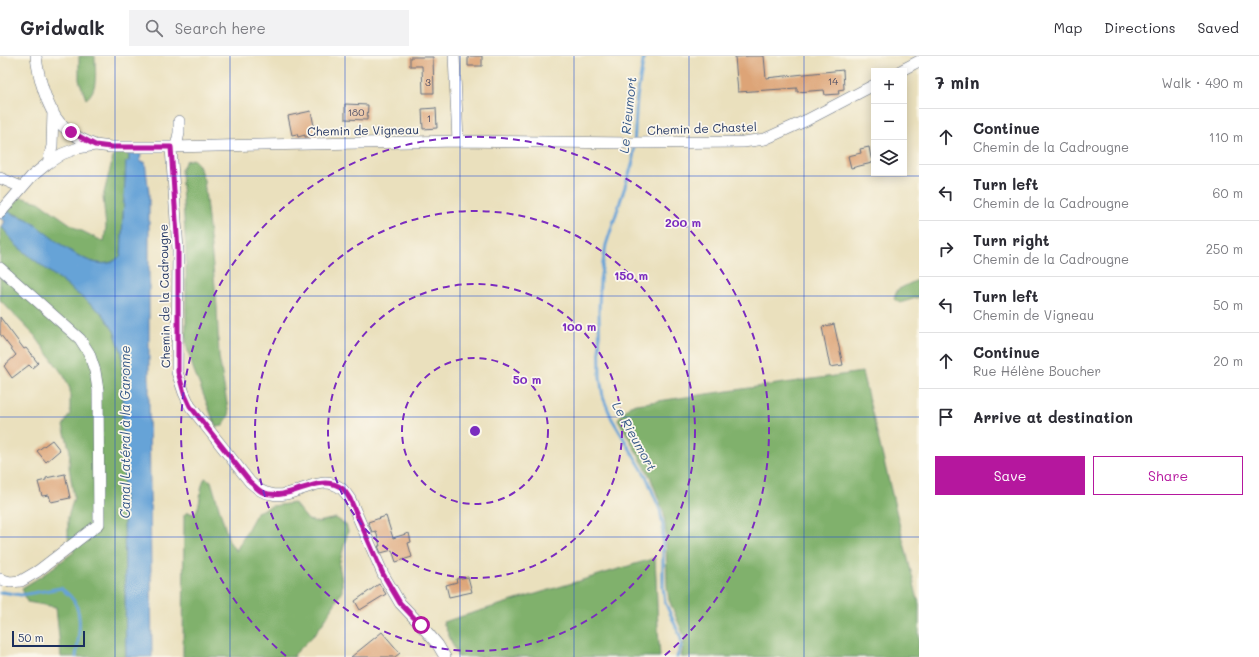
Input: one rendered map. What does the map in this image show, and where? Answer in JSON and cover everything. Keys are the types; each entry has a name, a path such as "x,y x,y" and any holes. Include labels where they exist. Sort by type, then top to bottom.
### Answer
{"street":[{"path":"36,56 44,90 60,124 80,138 95,145"},
{"path":"454,56 458,141"},
{"path":"906,68 919,61"},
{"name":"Chemin de Chastel","path":"635,143 743,142 765,139 807,120 871,87"},
{"path":"48,163 52,146 53,111"},
{"name":"Chemin de la Cadrougne","path":"179,121 179,133 173,147 178,250 178,372 184,393 190,406 250,482 261,491 272,495 282,495 323,482 333,484 343,489 350,499 383,574 400,603 438,645 445,657"},
{"name":"Chemin de Vigneau","path":"95,145 111,147 173,147 458,141 635,143"},
{"path":"0,213 31,177 48,163 62,154 95,145"},
{"path":"0,178 22,187"},
{"path":"0,268 80,339 89,352 95,372 98,390 99,524 38,571 21,581 10,582 0,579"}],"green space":[{"path":"79,56 95,56 95,85 90,95 86,99 79,80"},
{"path":"114,153 129,154 129,161 126,162 121,255 111,262 100,263 87,260 73,253 28,220 7,211 20,197 39,202 76,228 104,242 106,227 103,197"},
{"path":"193,159 198,164 204,180 217,306 219,357 229,415 223,426 216,427 193,368 186,344 186,251 181,170 186,161"},
{"path":"2,227 17,246 103,314 114,331 122,353 126,657 61,657 56,607 27,602 22,588 43,575 74,552 68,537 68,517 74,497 69,467 70,451 63,426 70,414 70,389 64,376 35,336 0,300 0,229"},
{"path":"919,279 919,297 900,303 894,299 897,290"},
{"path":"862,372 919,604 919,657 681,657 685,638 669,600 664,513 650,476 618,419 630,405"},
{"path":"205,478 211,481 229,541 236,551 257,512 272,506 294,503 308,520 318,522 336,518 346,525 348,531 339,565 342,591 315,634 294,655 295,657 183,657 184,515 187,512 194,514 197,510"},
{"path":"655,558 660,657 458,657 443,622"}],"water":[{"name":"Canal Latéral à la Garonne","path":"141,153 140,162 145,162 149,193 149,406 152,657 126,657 122,353 114,331 103,314 17,246 2,227 5,221 0,218 0,205 11,213 27,219 73,253 87,260 100,263 111,262 121,255 126,162 129,161 129,154"}],"building":[{"path":"468,56 482,56 482,66 468,66"},
{"path":"764,56 766,78 843,70 844,89 838,90 839,94 825,95 824,90 797,92 797,88 738,92 735,57"},
{"path":"410,57 433,57 434,93 423,93 422,66 410,66"},
{"path":"345,104 368,105 367,120 345,119"},
{"path":"436,108 437,128 423,129 422,109"},
{"path":"311,111 316,136 305,137 305,135 298,137 297,134 292,135 288,116"},
{"path":"869,147 871,163 851,168 848,156 861,153 860,149"},
{"path":"0,317 24,349 26,348 38,363 32,368 29,365 12,378 4,366 16,355 0,334"},
{"path":"834,324 843,365 830,367 822,327"},
{"path":"52,440 60,450 46,462 37,451"},
{"path":"65,474 70,498 51,502 49,495 42,496 38,482 46,480 46,478"},
{"path":"386,516 393,538 409,533 411,542 408,543 412,557 396,562 392,550 381,553 378,546 380,546 376,531 372,532 368,522"},
{"path":"468,577 472,592 449,597 446,585 457,582 456,579"},
{"path":"379,584 386,594 360,610 355,601"},
{"path":"382,632 400,653 395,657 351,657"}],"waterway":[{"name":"Le Rieumort","path":"644,56 637,97 633,162 606,245 600,280 600,377 603,397 612,419 646,476 660,510 663,526 663,587 665,602 681,638 681,646 677,657"},
{"path":"0,593 21,595 61,588 75,602 78,609 79,634 76,657"}],"route":[{"path":"71,132 95,145 111,147 171,147 178,250 178,372 180,383 190,406 250,482 261,491 272,495 282,495 323,482 333,484 343,489 350,499 383,574 400,603 421,625"}]}
